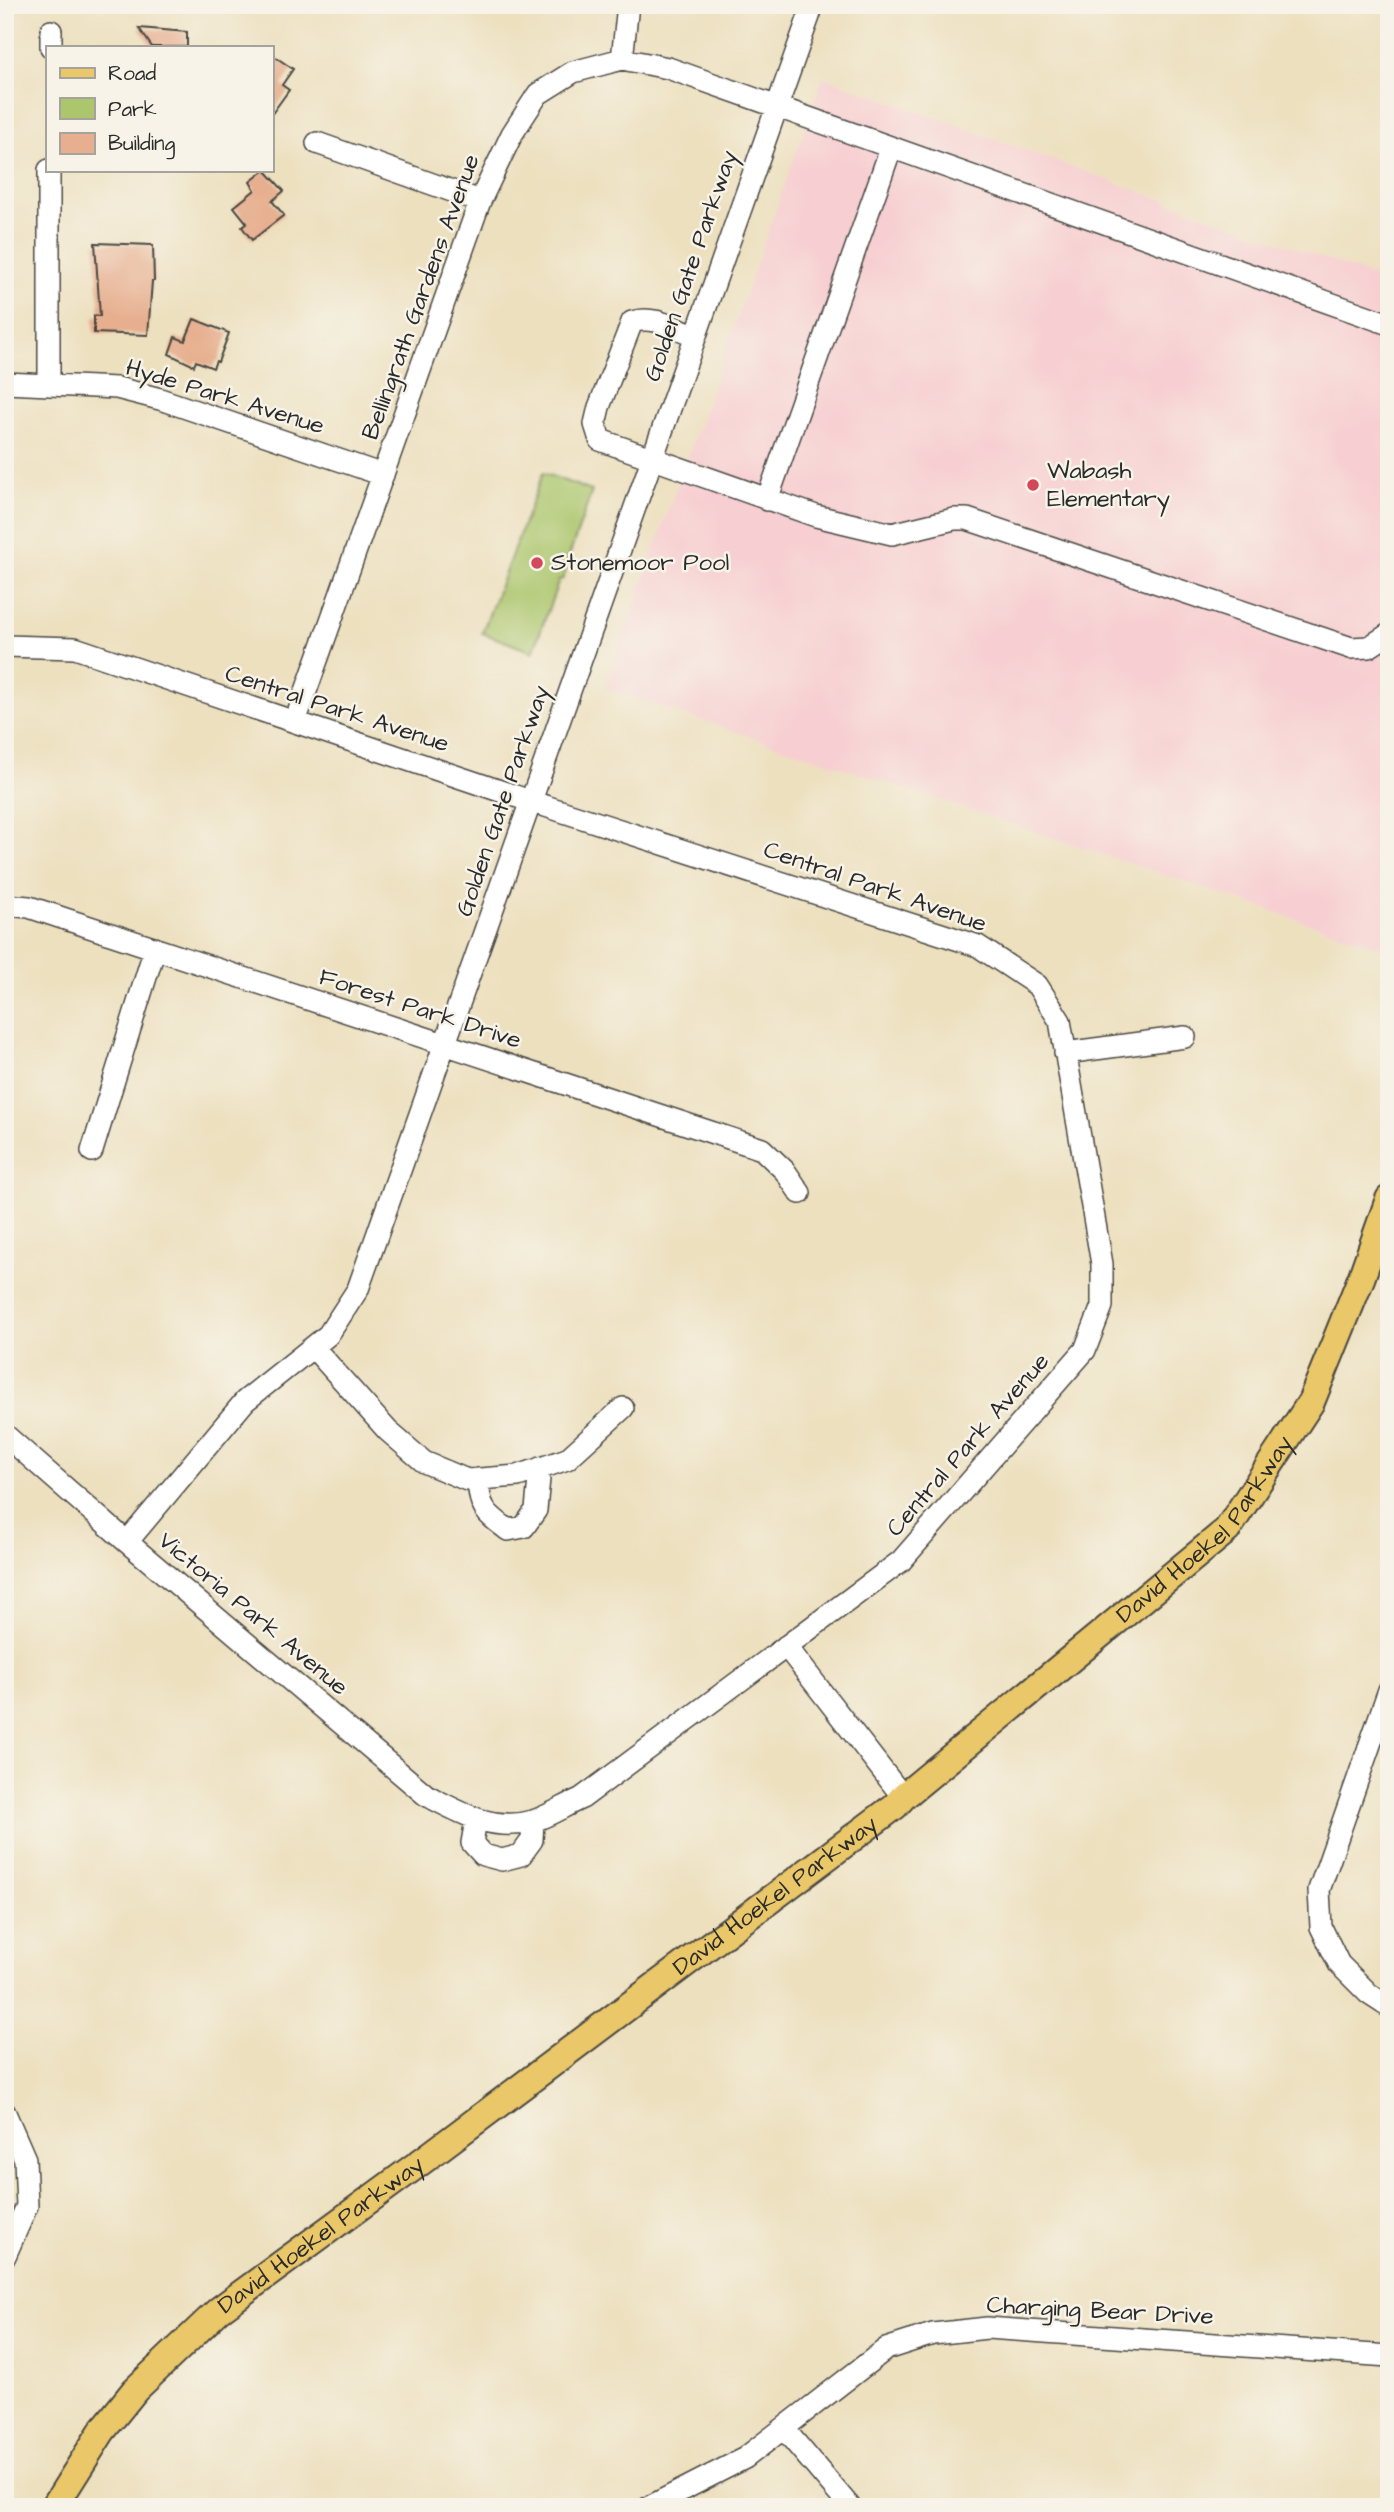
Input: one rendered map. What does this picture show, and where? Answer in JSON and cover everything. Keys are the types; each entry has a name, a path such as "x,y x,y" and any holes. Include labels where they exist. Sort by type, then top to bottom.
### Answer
{"main road":[{"name":"David Hoekel Parkway","path":"54,2507 102,2431 135,2390 219,2310 895,1806 1227,1530 1311,1402 1362,1276 1389,1199"}],"street":[{"path":"622,59 628,5"},
{"name":"Golden Gate Parkway","path":"127,1542 246,1401 328,1335 359,1289 813,5"},
{"name":"Bellingrath Gardens Avenue","path":"295,722 480,201 512,134 538,94 573,72 622,59 668,68 1389,324"},
{"path":"317,143 480,201"},
{"path":"767,500 891,148"},
{"path":"48,384 49,172"},
{"path":"695,335 654,320 632,322 599,407 595,424 600,440 816,516 892,534 954,519 967,519 1351,648 1369,647 1389,634"},
{"name":"Hyde Park Avenue","path":"5,383 117,388 160,399 383,475"},
{"name":"Central Park Avenue","path":"5,646 75,648 530,801 978,946 1037,985 1060,1021 1102,1264 1102,1306 1085,1350 901,1561 786,1646"},
{"name":"Forest Park Drive","path":"5,905 29,906 762,1149 785,1171 800,1192"},
{"path":"92,1151 155,948"},
{"path":"1065,1053 1185,1037"},
{"path":"313,1347 388,1431 424,1462 467,1480 518,1476 567,1459 623,1408"},
{"name":"Victoria Park Avenue","path":"5,1435 426,1795 476,1820 498,1825 533,1821 582,1798 786,1646"},
{"path":"478,1479 479,1501 493,1519 508,1530 524,1527 536,1510 540,1468"},
{"path":"786,1646 903,1797"},
{"path":"1389,1690 1319,1890 1321,1927 1339,1964 1369,1994 1389,2007"},
{"path":"476,1820 472,1843 483,1855 502,1860 521,1854 532,1840 533,1821"},
{"path":"5,2113 25,2159 27,2206 5,2256"},
{"name":"Charging Bear Drive","path":"649,2507 745,2458 886,2349 933,2334 987,2328 1389,2356"},
{"path":"784,2429 850,2507"}],"shaded area":[{"name":"Wabash Elementary","path":"823,77 1389,282 1389,950 605,688"}],"green space":[{"name":"Stonemoor Pool","path":"543,473 592,491 563,579 559,580 533,652 482,633"}],"building":[{"path":"139,28 187,32 187,46 151,46"},
{"path":"273,55 293,69 282,85 289,90 273,112"},
{"path":"262,172 267,172 284,191 272,201 284,215 252,240 242,227 247,223 234,207 255,190 250,182"},
{"path":"95,243 153,245 154,281 148,335 94,333 94,316 100,316"},
{"path":"194,319 229,333 213,368 196,361 194,366 169,354 175,337 185,341"}],"place":[{"name":"Wabash Elementary","path":"1033,485"},
{"name":"Stonemoor Pool","path":"537,563"}]}
